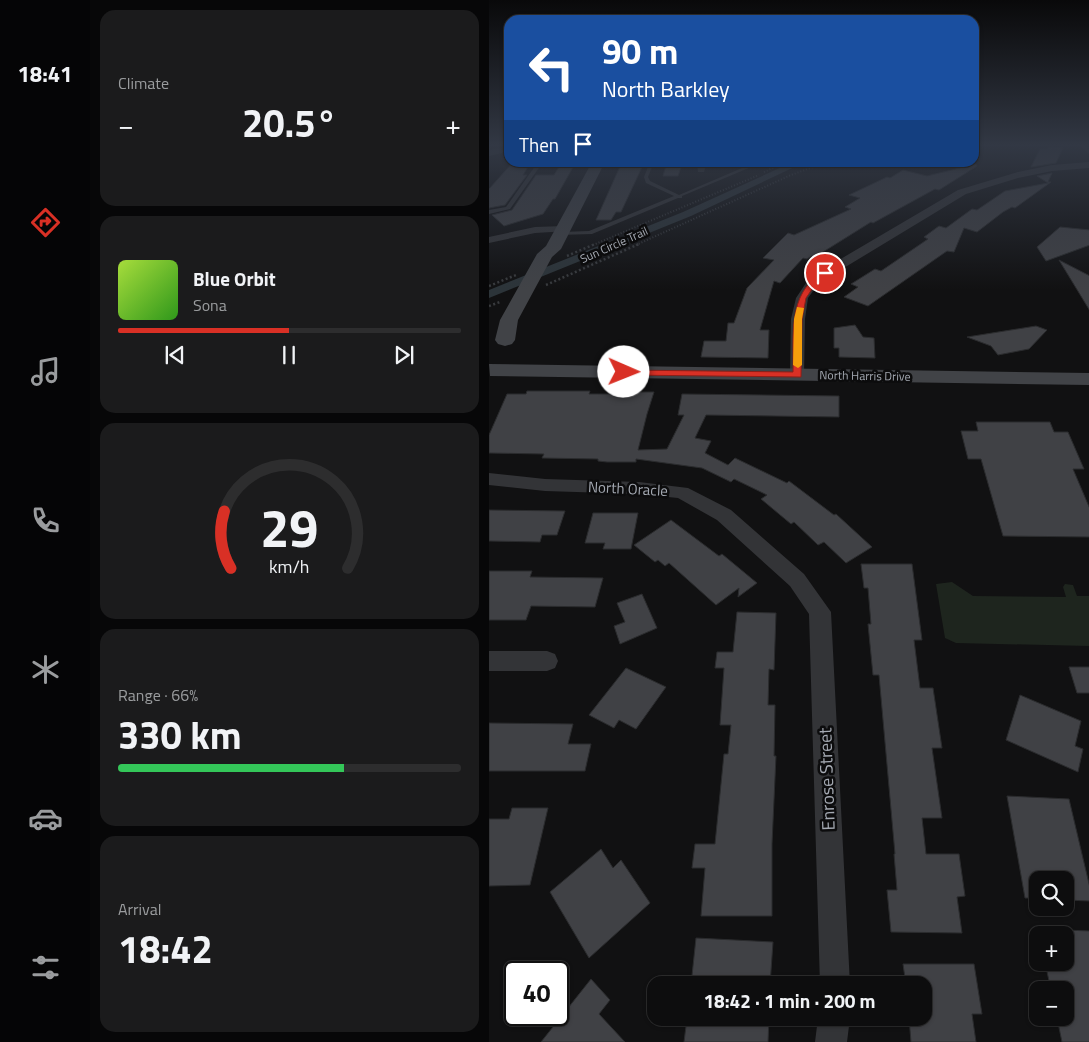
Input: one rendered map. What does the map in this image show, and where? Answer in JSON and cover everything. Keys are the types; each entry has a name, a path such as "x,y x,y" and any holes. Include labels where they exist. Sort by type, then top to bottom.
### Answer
{"street":[{"path":"489,371 505,340 509,320 544,267 583,193"},
{"path":"797,375 798,319 802,298 814,280 962,193"},
{"path":"489,240 535,230 544,267"},
{"name":"North Harris Drive","path":"489,371 1089,379"},
{"name":"North Oracle","path":"489,479 545,485 639,488 682,492 724,515 797,580"},
{"name":"Enrose Street","path":"797,580 820,612 835,976"},
{"path":"489,661 547,661"},
{"path":"831,1042 832,1026"}],"lane":[{"path":"489,212 508,208 519,193"},
{"path":"672,193 680,197"},
{"path":"544,267 591,233 690,193"}],"path":[{"name":"Sun Circle Trail","path":"489,306 544,267 696,220 754,193"}],"shaded area":[{"path":"952,582 973,596 1066,597 1063,587 1065,584 1073,585 1077,596 1089,596 1089,646 956,643 945,638 936,584"}],"building":[{"path":"489,193 514,193 505,205 489,208"},
{"path":"524,193 559,193 543,214 504,226 492,215 512,210"},
{"path":"608,193 630,193 621,212 616,212 611,220 596,220"},
{"path":"854,193 928,193 873,223 871,222 815,257 803,258 780,283 774,281 760,330 769,330 768,358 701,357 704,341 726,341 728,323 734,323 747,288 774,260 763,258 788,233 794,235 851,209 845,207 860,198 849,195"},
{"path":"1003,193 1036,193 1015,208 1012,207 1003,212 977,232 964,228 954,252 947,251 868,306 844,297 858,287 851,284 875,269 881,271 928,239 924,237 939,226 946,228 972,209 977,210"},
{"path":"1060,227 1090,230 1090,245 1046,261 1037,247"},
{"path":"1059,260 1090,276 1090,311"},
{"path":"855,325 863,337 874,338 875,358 839,357 839,348 834,348 834,328"},
{"path":"1036,326 1047,330 1029,349 998,355 991,346 967,337"},
{"path":"527,391 590,391 589,394 654,392 638,450 667,449 684,415 678,415 682,394 839,396 839,417 706,415 695,438 711,441 705,453 728,465 735,458 787,483 789,481 834,515 836,514 872,547 846,563 824,542 818,545 794,522 791,524 761,499 767,495 734,479 731,482 702,468 636,459 636,462 607,462 598,461 598,459 542,458 544,454 489,453 489,435 507,394 526,394"},
{"path":"976,422 1050,422 1054,432 1068,432 1084,469 1073,469 1090,509 1090,537 1003,536 981,459 968,459 961,431 978,431"},
{"path":"489,510 565,511 557,535 542,535 540,542 489,541"},
{"path":"593,513 638,513 631,549 603,549 605,543 585,543"},
{"path":"671,520 719,556 722,554 757,583 738,597 739,588 716,605 669,563 665,566 658,560 655,562 634,545"},
{"path":"861,564 912,564 922,640 914,640 920,688 933,688 942,748 932,748 942,818 922,818 926,854 959,854 965,896 957,897 962,933 891,932 887,890 897,890 895,854 879,675 873,675 868,624 871,624 868,588 864,588"},
{"path":"489,571 532,571 530,577 603,578 595,607 531,606 526,620 489,620"},
{"path":"642,594 657,628 620,644 614,626 625,622 617,603"},
{"path":"737,612 776,613 774,670 769,669 768,705 775,705 774,756 776,756 772,844 772,916 701,916 705,868 692,868 695,844 715,844 724,754 728,754 731,725 720,725 724,668 715,668 717,652 733,652"},
{"path":"1069,667 1090,667 1090,693 1077,693"},
{"path":"626,668 666,687 636,729 619,720 614,728 589,715"},
{"path":"1020,695 1081,721 1075,746 1083,749 1078,772 1006,740"},
{"path":"489,723 573,724 568,744 591,744 585,771 489,771"},
{"path":"1007,796 1069,799 1090,888 1090,901 1074,900 1074,871 1029,871 1029,898 1025,898"},
{"path":"512,808 548,808 530,885 489,886 489,819 509,819"},
{"path":"601,849 613,868 621,860 650,903 589,958 550,892"},
{"path":"1074,930 1090,931 1090,1042 1062,1042 1059,1026 1074,1026 1074,981 1049,981 1047,971 1074,971"},
{"path":"696,938 773,942 771,976 692,976"},
{"path":"903,964 974,964 982,1014 972,1014 976,1042 911,1042 910,1026 932,1026 932,976 905,976"},
{"path":"591,979 610,1000 599,1014 625,1042 541,1042 554,1026 569,1026 569,1007"},
{"path":"686,1026 769,1026 768,1042 684,1042"}],"waterway":[{"path":"489,294 687,214 734,193"}],"slow traffic":[{"path":"798,365 798,319 800,308"}],"route":[{"path":"624,372 797,375 798,319 802,298 814,280 825,273"}]}
